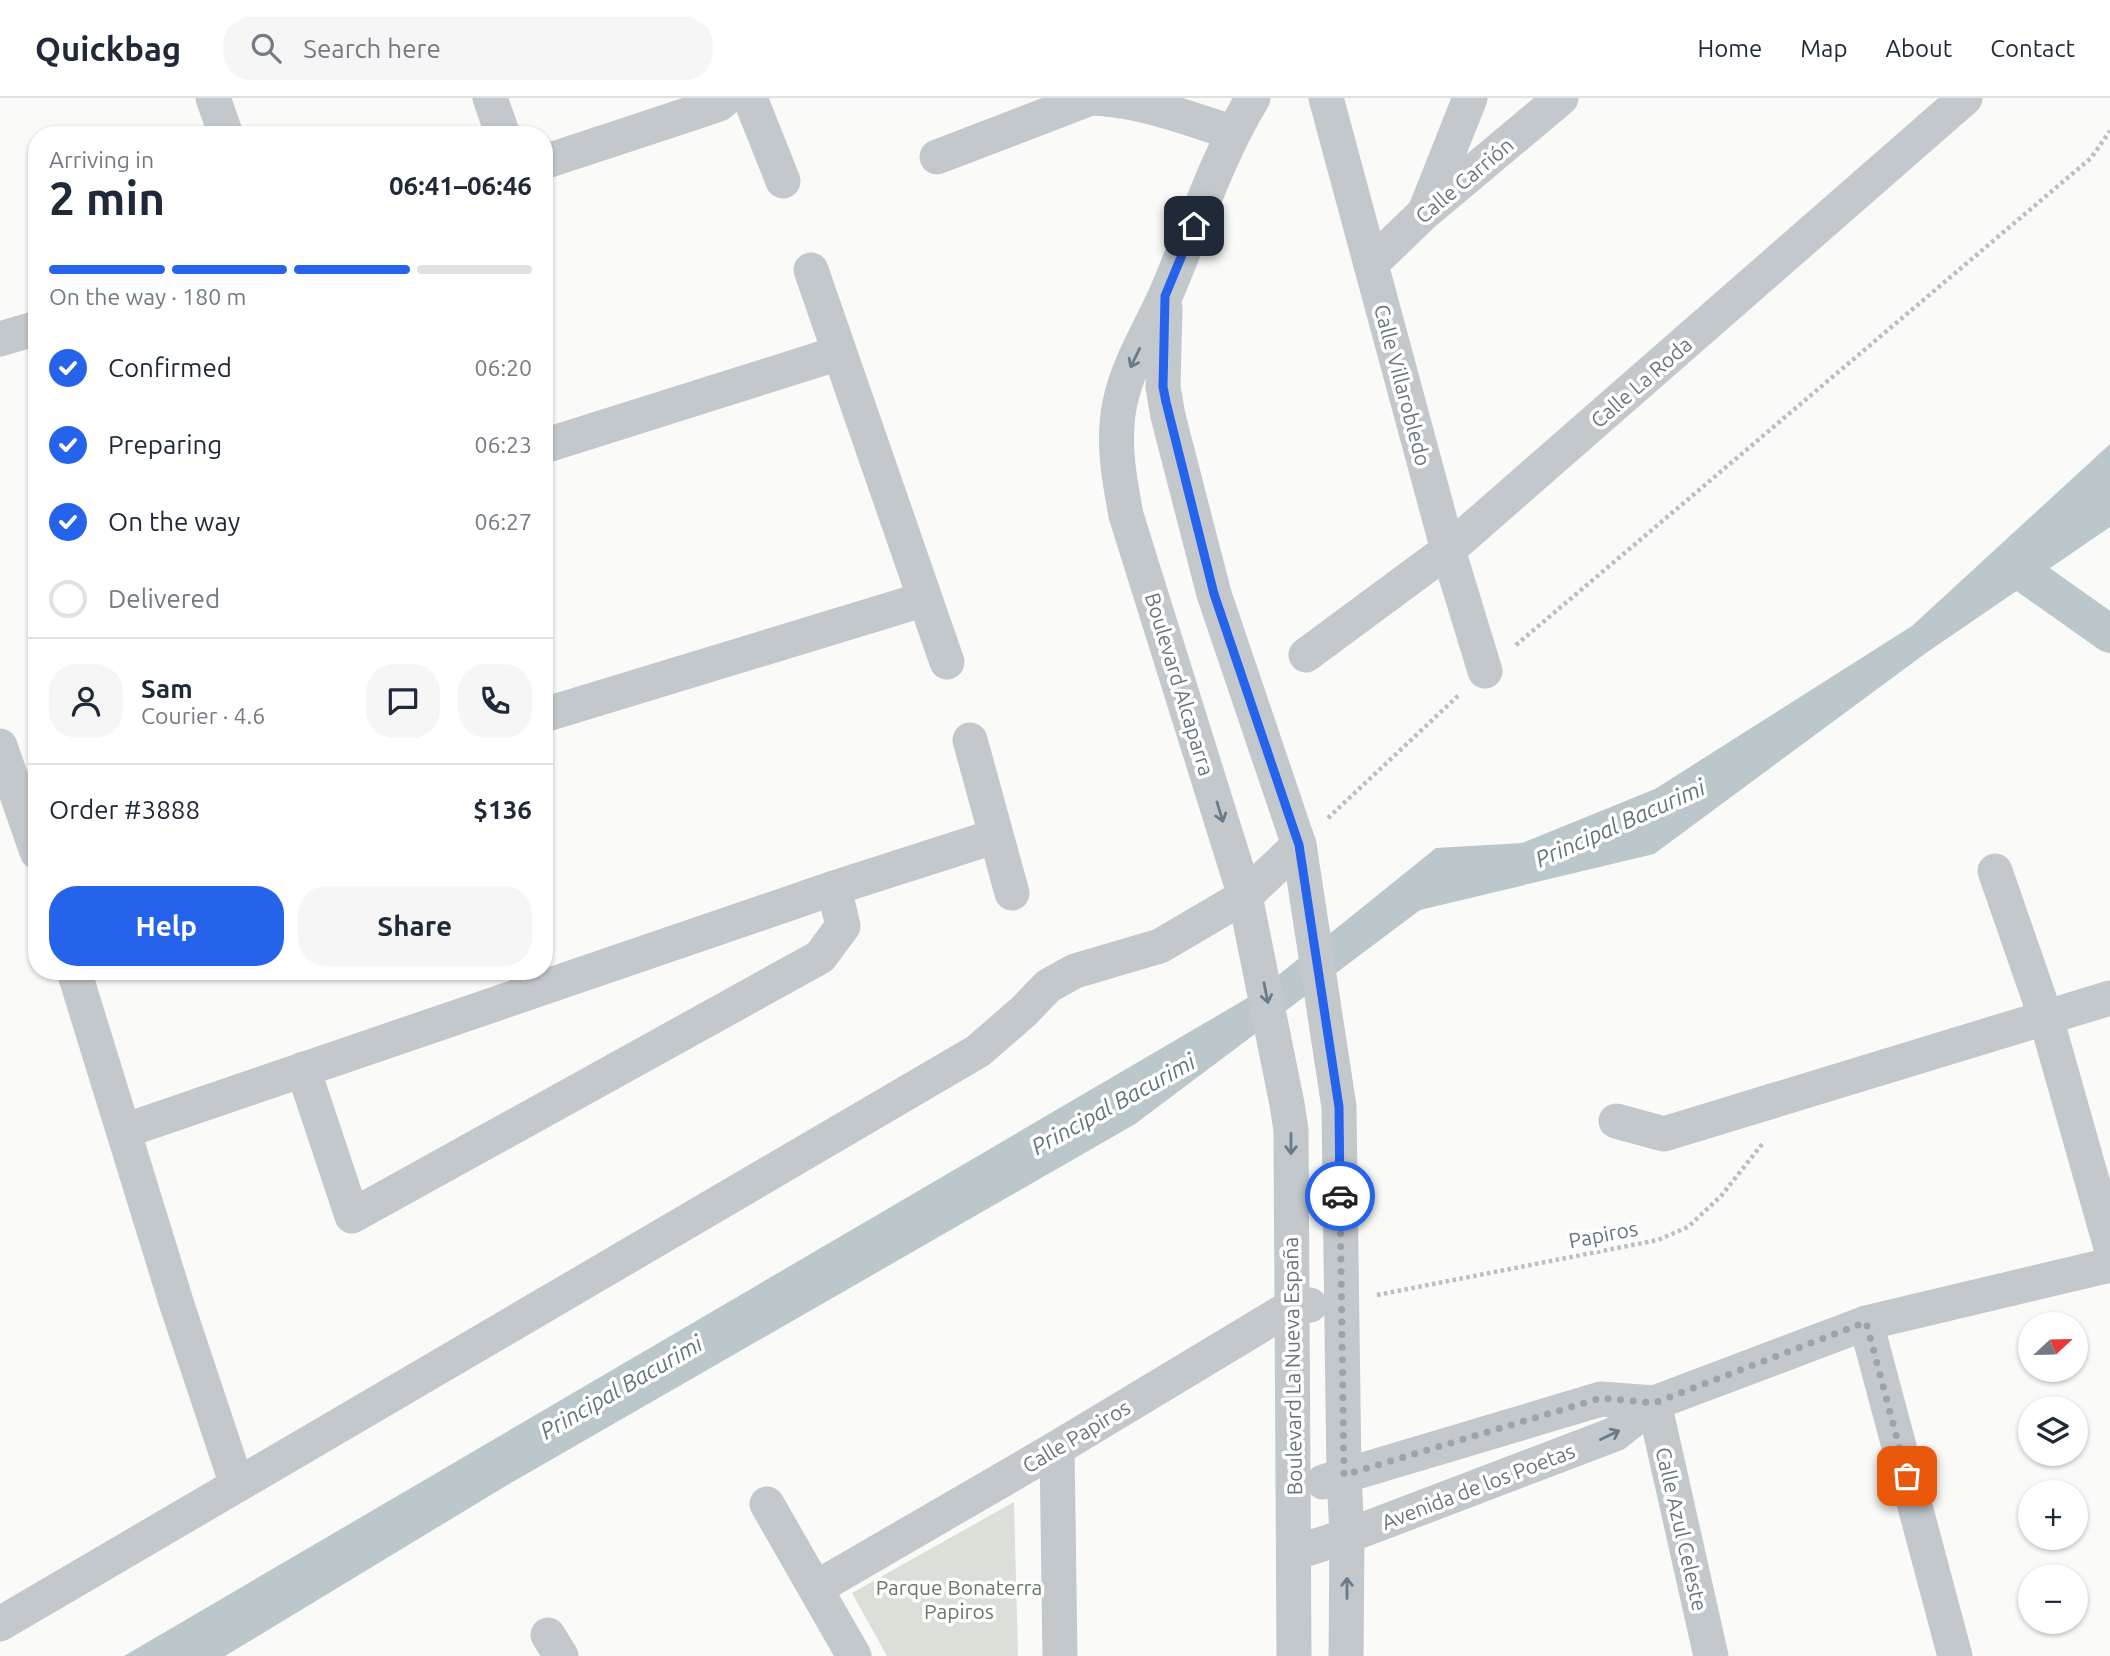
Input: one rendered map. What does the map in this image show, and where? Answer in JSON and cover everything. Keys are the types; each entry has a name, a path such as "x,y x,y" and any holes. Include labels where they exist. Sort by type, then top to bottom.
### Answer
{"street":[{"path":"213,98 223,126"},
{"path":"490,98 500,126"},
{"path":"553,159 719,104 726,98"},
{"path":"750,98 783,181"},
{"path":"937,158 1091,98 1135,103 1232,132"},
{"name":"Boulevard Alcaparra","path":"1253,98 1232,132 1165,296 1127,376 1119,404 1117,470 1126,514 1249,911 1283,1077"},
{"name":"Calle Villarobledo","path":"1326,98 1448,550 1485,671"},
{"path":"1424,213 1470,98"},
{"name":"Calle Carrión","path":"1371,264 1424,213 1561,98"},
{"name":"Calle La Roda","path":"1307,655 1448,550 1965,98"},
{"path":"811,270 947,662"},
{"name":"Boulevard Alcaparra","path":"1165,296 1163,387 1168,416 1214,594 1299,845 1339,1107 1342,1302"},
{"path":"0,339 28,331"},
{"path":"553,443 839,353"},
{"path":"553,712 925,599"},
{"path":"970,740 1012,893"},
{"path":"0,746 28,826"},
{"path":"124,1131 834,888 996,836"},
{"path":"0,1623 978,1051 1048,986 1075,971 1160,946 1249,911 1299,845"},
{"path":"1995,871 2046,1018 2110,1244"},
{"path":"303,1069 352,1216 820,957 843,926 834,888"},
{"path":"77,980 177,1305 237,1485"},
{"path":"1616,1121 1664,1133 2110,998"},
{"name":"Boulevard La Nueva España","path":"1283,1077 1291,1130 1294,1656"},
{"name":"Avenida de los Poetas","path":"1294,1553 1347,1536 1615,1434 1654,1403 1866,1322 2110,1265"},
{"path":"1342,1302 1347,1536 1346,1656"},
{"name":"Calle Papiros","path":"816,1588 1057,1448 1291,1307 1342,1302"},
{"path":"1866,1322 1955,1656"},
{"name":"Avenida de los Poetas","path":"1294,1492 1601,1398 1654,1403"},
{"name":"Calle Azul Celeste","path":"1654,1403 1711,1656"},
{"path":"1057,1448 1060,1656"},
{"path":"767,1504 854,1656"}],"path":[{"path":"1299,845 1485,671 2091,158 2110,131"},
{"name":"Papiros","path":"1342,1302 1658,1240 1688,1227 1721,1196 1769,1136"}],"green space":[{"name":"Parque Bonaterra Papiros","path":"1014,1502 1018,1656 887,1656 852,1593"}],"water":[{"name":"Principal Bacurimi","path":"2110,444 2110,527 1926,653 1654,854 1420,910 1135,1124 509,1484 225,1656 124,1656 1256,993 1436,848 1522,843 1655,789 1912,626"}],"waterway":[{"path":"2011,564 2110,634"}],"way so far":[{"path":"1340,1196 1344,1475 1601,1398 1654,1403 1866,1322 1907,1476"}],"route":[{"path":"1194,226 1165,296 1163,387 1214,594 1299,845 1339,1107 1340,1196"}]}
